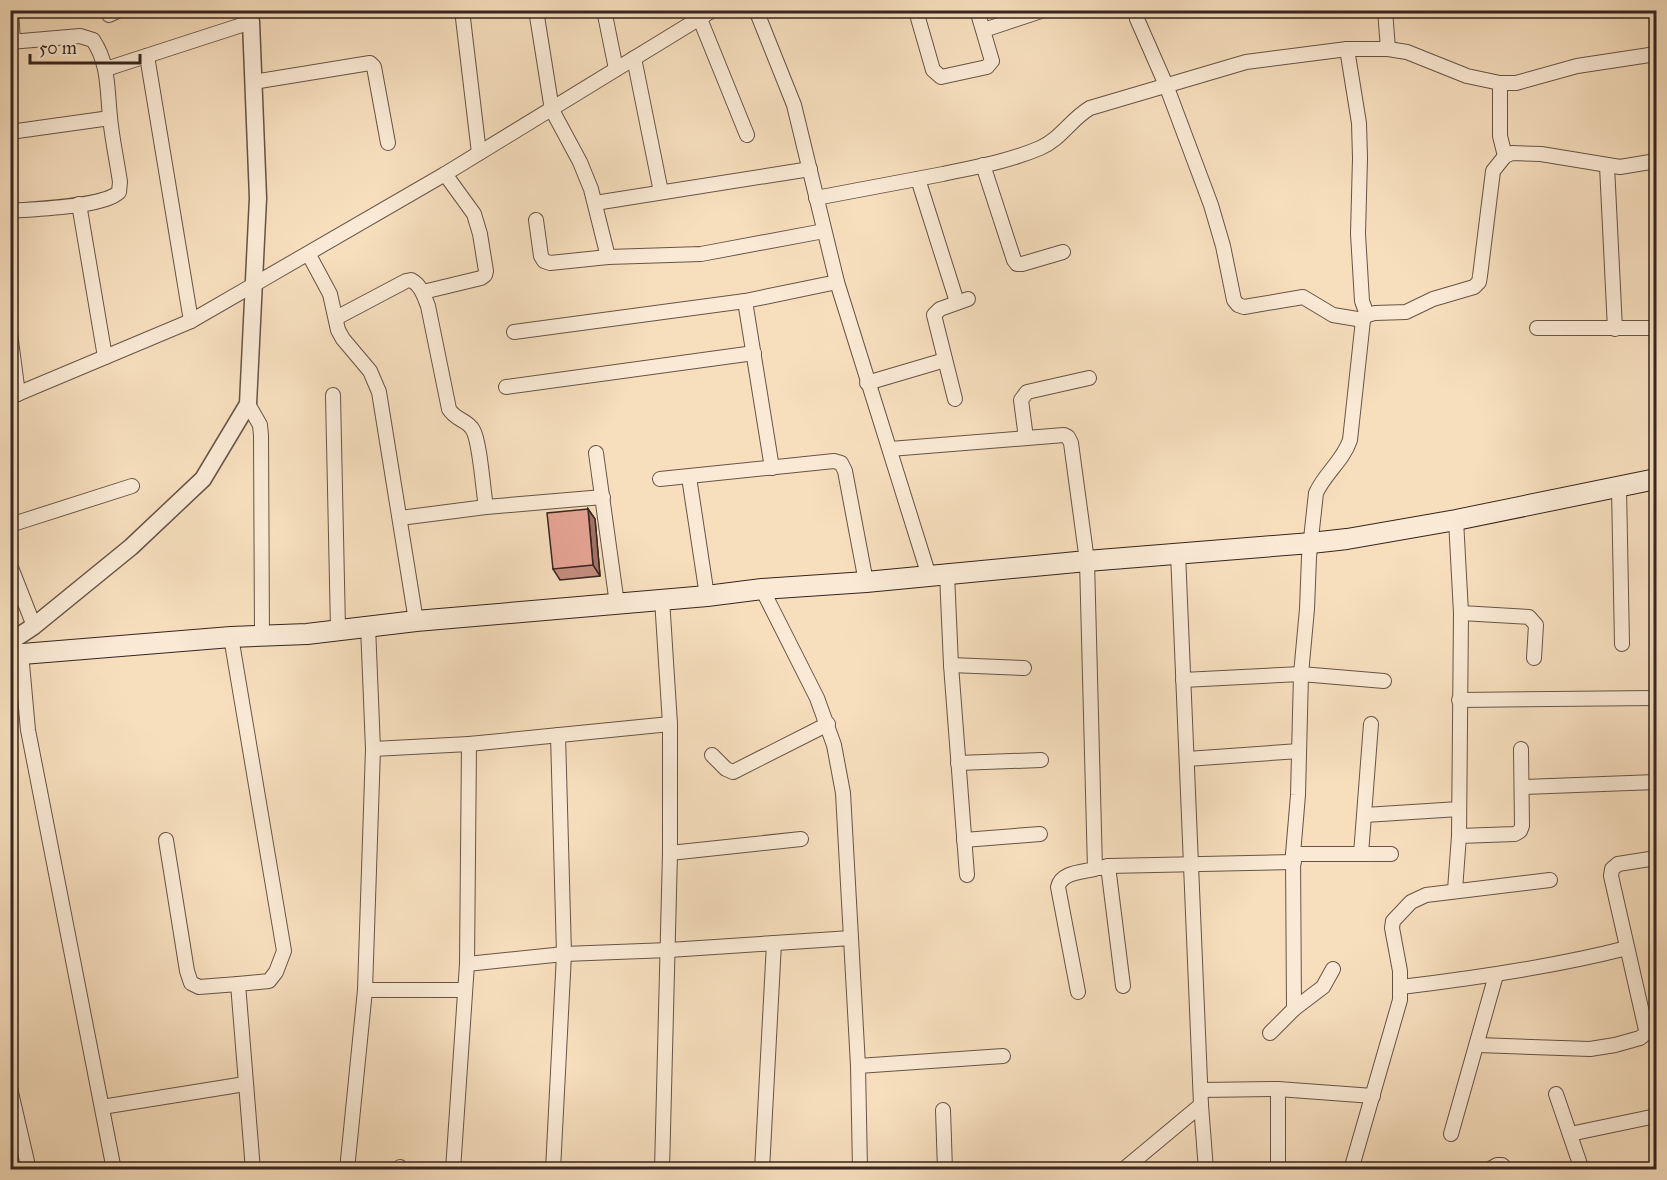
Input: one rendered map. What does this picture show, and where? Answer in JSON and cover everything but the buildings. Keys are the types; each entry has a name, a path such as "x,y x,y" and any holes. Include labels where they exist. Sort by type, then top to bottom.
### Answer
{"main road":[{"path":"14,650 262,636 707,596 762,589 1311,543 1456,520 1656,479"}],"street":[{"path":"10,211 79,204 114,196 119,192 120,182 110,118 106,69 100,51 93,40 80,36 12,42 11,10"},
{"path":"462,10 479,153"},
{"path":"536,10 552,110 580,162 596,203 608,257"},
{"path":"604,10 616,69"},
{"path":"10,333 14,395 190,321 309,255 446,174 552,110 697,15 713,10"},
{"path":"756,10 788,86 801,128 837,282 867,383 938,575 951,665 967,875"},
{"path":"918,18 933,70 941,77 990,65 992,61 977,10"},
{"path":"984,30 1044,10"},
{"path":"1385,10 1388,49"},
{"path":"697,15 747,135"},
{"path":"106,69 147,56 250,16 258,198 248,404 202,479 131,547 34,626 14,650 114,1170"},
{"path":"1137,19 1166,85 1218,225 1234,300 1238,305 1244,307 1303,297 1333,315 1365,317 1406,312 1433,298 1474,288 1480,276 1493,171 1505,156 1512,153 1541,154 1607,166 1632,166 1656,161"},
{"path":"816,198 918,179 1030,152 1052,142 1080,113 1089,108 1246,62 1347,49 1388,49 1407,52 1467,76 1500,83 1527,82 1576,66 1656,54"},
{"path":"1294,1009 1293,858 1301,674 1316,493 1346,451 1350,440 1365,317 1358,234 1360,140 1347,49"},
{"path":"147,56 190,321"},
{"path":"634,58 661,192"},
{"path":"253,82 370,63 374,67 388,143"},
{"path":"1500,83 1500,136 1505,156"},
{"path":"10,132 110,118"},
{"path":"983,165 1017,264 1063,252"},
{"path":"1607,166 1615,329"},
{"path":"596,203 810,169"},
{"path":"423,292 481,278 486,271 474,214 446,174"},
{"path":"918,179 962,301 940,309 934,315 955,399"},
{"path":"79,204 105,357"},
{"path":"536,220 541,256 546,262 701,254 824,231"},
{"path":"309,255 330,294 338,330 370,371 379,392 416,621"},
{"path":"336,318 406,281 411,280 416,283 423,292 434,329 449,409 456,419 468,423 475,433 486,507"},
{"path":"514,332 745,301 837,282"},
{"path":"745,301 772,468"},
{"path":"1537,328 1656,328"},
{"path":"506,387 754,352"},
{"path":"867,383 945,360"},
{"path":"1026,438 1021,400 1026,392 1089,378"},
{"path":"333,395 338,629"},
{"path":"248,404 260,425 261,435 262,636"},
{"path":"890,449 1064,435 1071,443 1087,561 1102,867 1123,986"},
{"path":"596,453 617,604"},
{"path":"660,479 834,461 841,463 845,471 866,582"},
{"path":"689,477 707,596"},
{"path":"10,525 132,486"},
{"path":"1619,488 1622,644"},
{"path":"400,518 486,507 603,497"},
{"path":"1455,890 1459,836 1461,613 1456,520"},
{"path":"1178,553 1201,1105 1206,1170"},
{"path":"10,565 34,626"},
{"path":"762,589 828,724 843,793 858,1066 860,1170"},
{"path":"662,599 670,724 669,950 662,1170"},
{"path":"1461,613 1529,617 1536,625 1534,658"},
{"path":"347,1170 364,990 373,749 368,626"},
{"path":"166,840 187,971 191,983 199,987 269,981 276,972 284,951 231,637"},
{"path":"951,665 1024,668"},
{"path":"1183,680 1301,674 1384,681"},
{"path":"1459,700 1656,698"},
{"path":"373,749 469,744 670,724"},
{"path":"712,755 726,769 733,772 739,771 828,724"},
{"path":"1361,854 1371,724"},
{"path":"553,1170 564,954 558,735"},
{"path":"453,1170 467,964 469,744"},
{"path":"1459,836 1515,834 1520,831 1522,826 1521,749"},
{"path":"1187,759 1299,751"},
{"path":"958,763 1041,760"},
{"path":"1522,787 1656,782"},
{"path":"1365,814 1459,809"},
{"path":"964,840 1040,834"},
{"path":"670,853 801,839"},
{"path":"1078,993 1058,887 1059,881 1064,876 1102,867 1191,865 1391,854"},
{"path":"1478,1045 1590,1049 1616,1046 1645,1034 1646,1030 1611,876 1612,869 1618,864 1656,858"},
{"path":"1351,1170 1400,999 1401,971 1392,928 1397,915 1418,897 1455,890 1550,880"},
{"path":"467,964 564,954 669,950 851,938"},
{"path":"762,1170 774,943"},
{"path":"1401,987 1557,965 1628,948"},
{"path":"1270,1033 1294,1009 1323,987 1333,969"},
{"path":"1451,1134 1496,975"},
{"path":"238,984 253,1170"},
{"path":"364,990 465,990"},
{"path":"858,1066 1003,1056"},
{"path":"102,1107 245,1083"},
{"path":"11,1088 29,1170"},
{"path":"1201,1090 1278,1089 1373,1096"},
{"path":"1278,1089 1278,1170"},
{"path":"1556,1094 1582,1170"},
{"path":"1126,1169 1201,1105"},
{"path":"943,1110 945,1170"},
{"path":"1570,1134 1656,1116"},
{"path":"1488,1170 1497,1165 1506,1170"}]}
